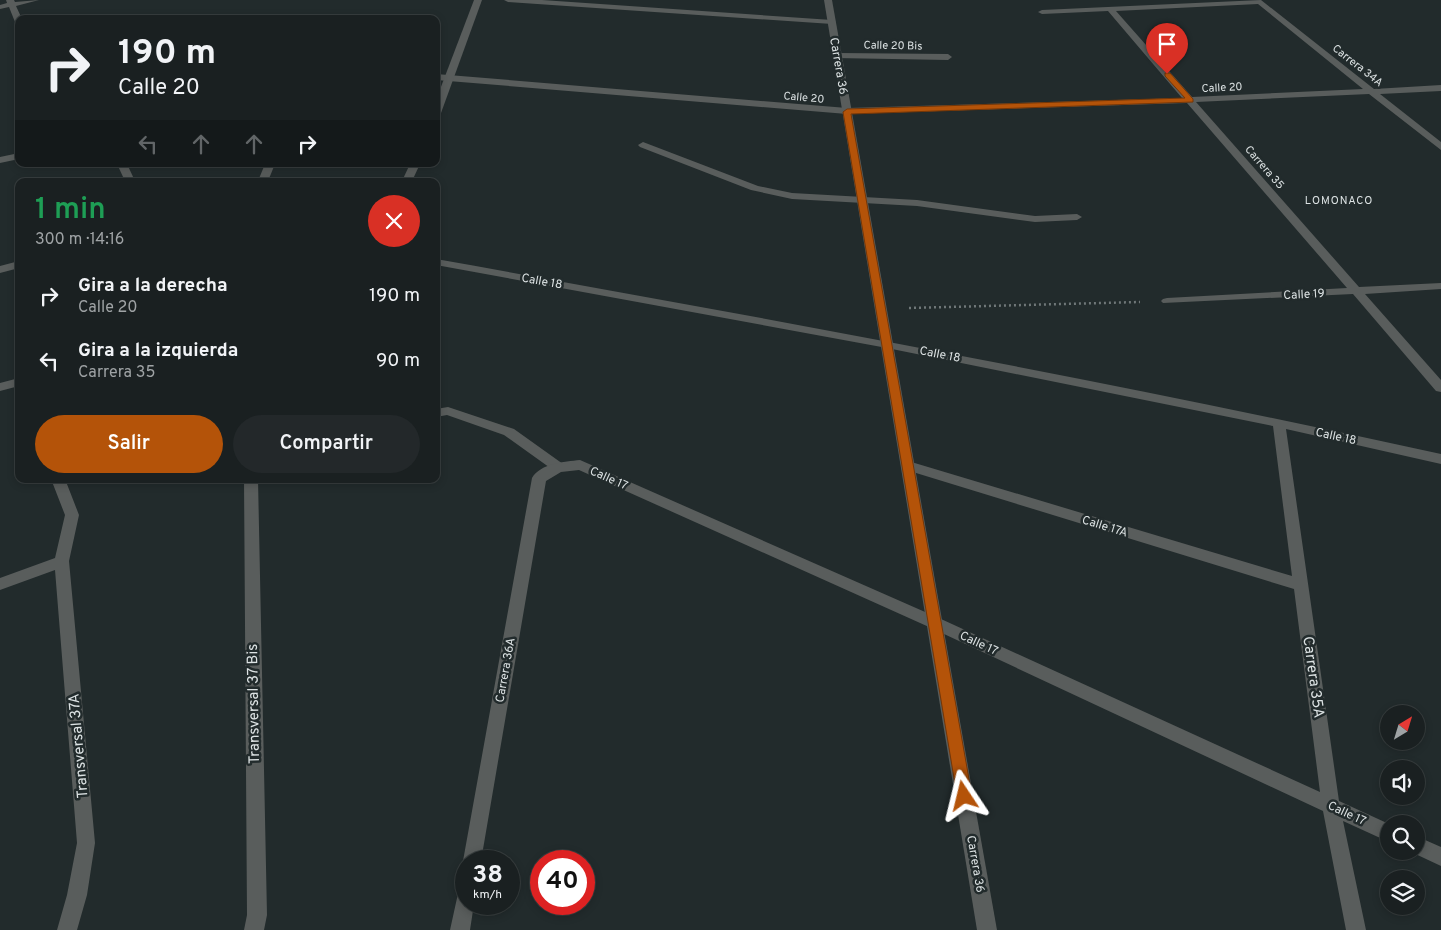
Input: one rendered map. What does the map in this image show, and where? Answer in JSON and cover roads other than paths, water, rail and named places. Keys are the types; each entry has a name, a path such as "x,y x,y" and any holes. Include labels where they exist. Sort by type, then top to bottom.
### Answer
{"street":[{"path":"0,7 10,2 35,0"},
{"path":"440,103 478,0"},
{"path":"508,0 832,22"},
{"name":"Carrera 36","path":"828,0 987,930"},
{"path":"10,2 16,15"},
{"path":"1042,12 1185,2"},
{"name":"Carrera 34A","path":"1185,2 1260,2 1374,91 1441,147"},
{"name":"Carrera 35","path":"1109,8 1441,388"},
{"name":"Calle 20 Bis","path":"838,56 948,57"},
{"name":"Calle 20","path":"440,77 847,112 1190,100 1441,88"},
{"path":"643,145 755,188 792,196 863,199 943,206 1035,219 1077,217"},
{"path":"0,160 15,157"},
{"name":"Calle 18","path":"440,263 887,344 1278,423 1441,459"},
{"path":"0,270 15,265"},
{"name":"Calle 19","path":"1167,301 1441,286"},
{"path":"0,387 15,382"},
{"path":"440,412 448,411 509,432 558,467"},
{"name":"Carrera 35A","path":"1278,423 1302,585 1331,806 1356,930"},
{"name":"Calle 17","path":"538,478 558,467 580,465 935,622 1380,829"},
{"name":"Calle 17A","path":"908,466 1302,585"},
{"name":"Carrera 36A","path":"474,850 538,478"},
{"path":"0,584 62,561 72,515 60,483"},
{"name":"Transversal 37 Bis","path":"250,483 256,915 254,930"},
{"name":"Transversal 37A","path":"62,561 86,843 77,895 67,930"},
{"path":"1425,849 1441,856"},
{"path":"460,930 463,915"}],"district":[{"name":"LOMONACO","path":"1339,200"}]}
